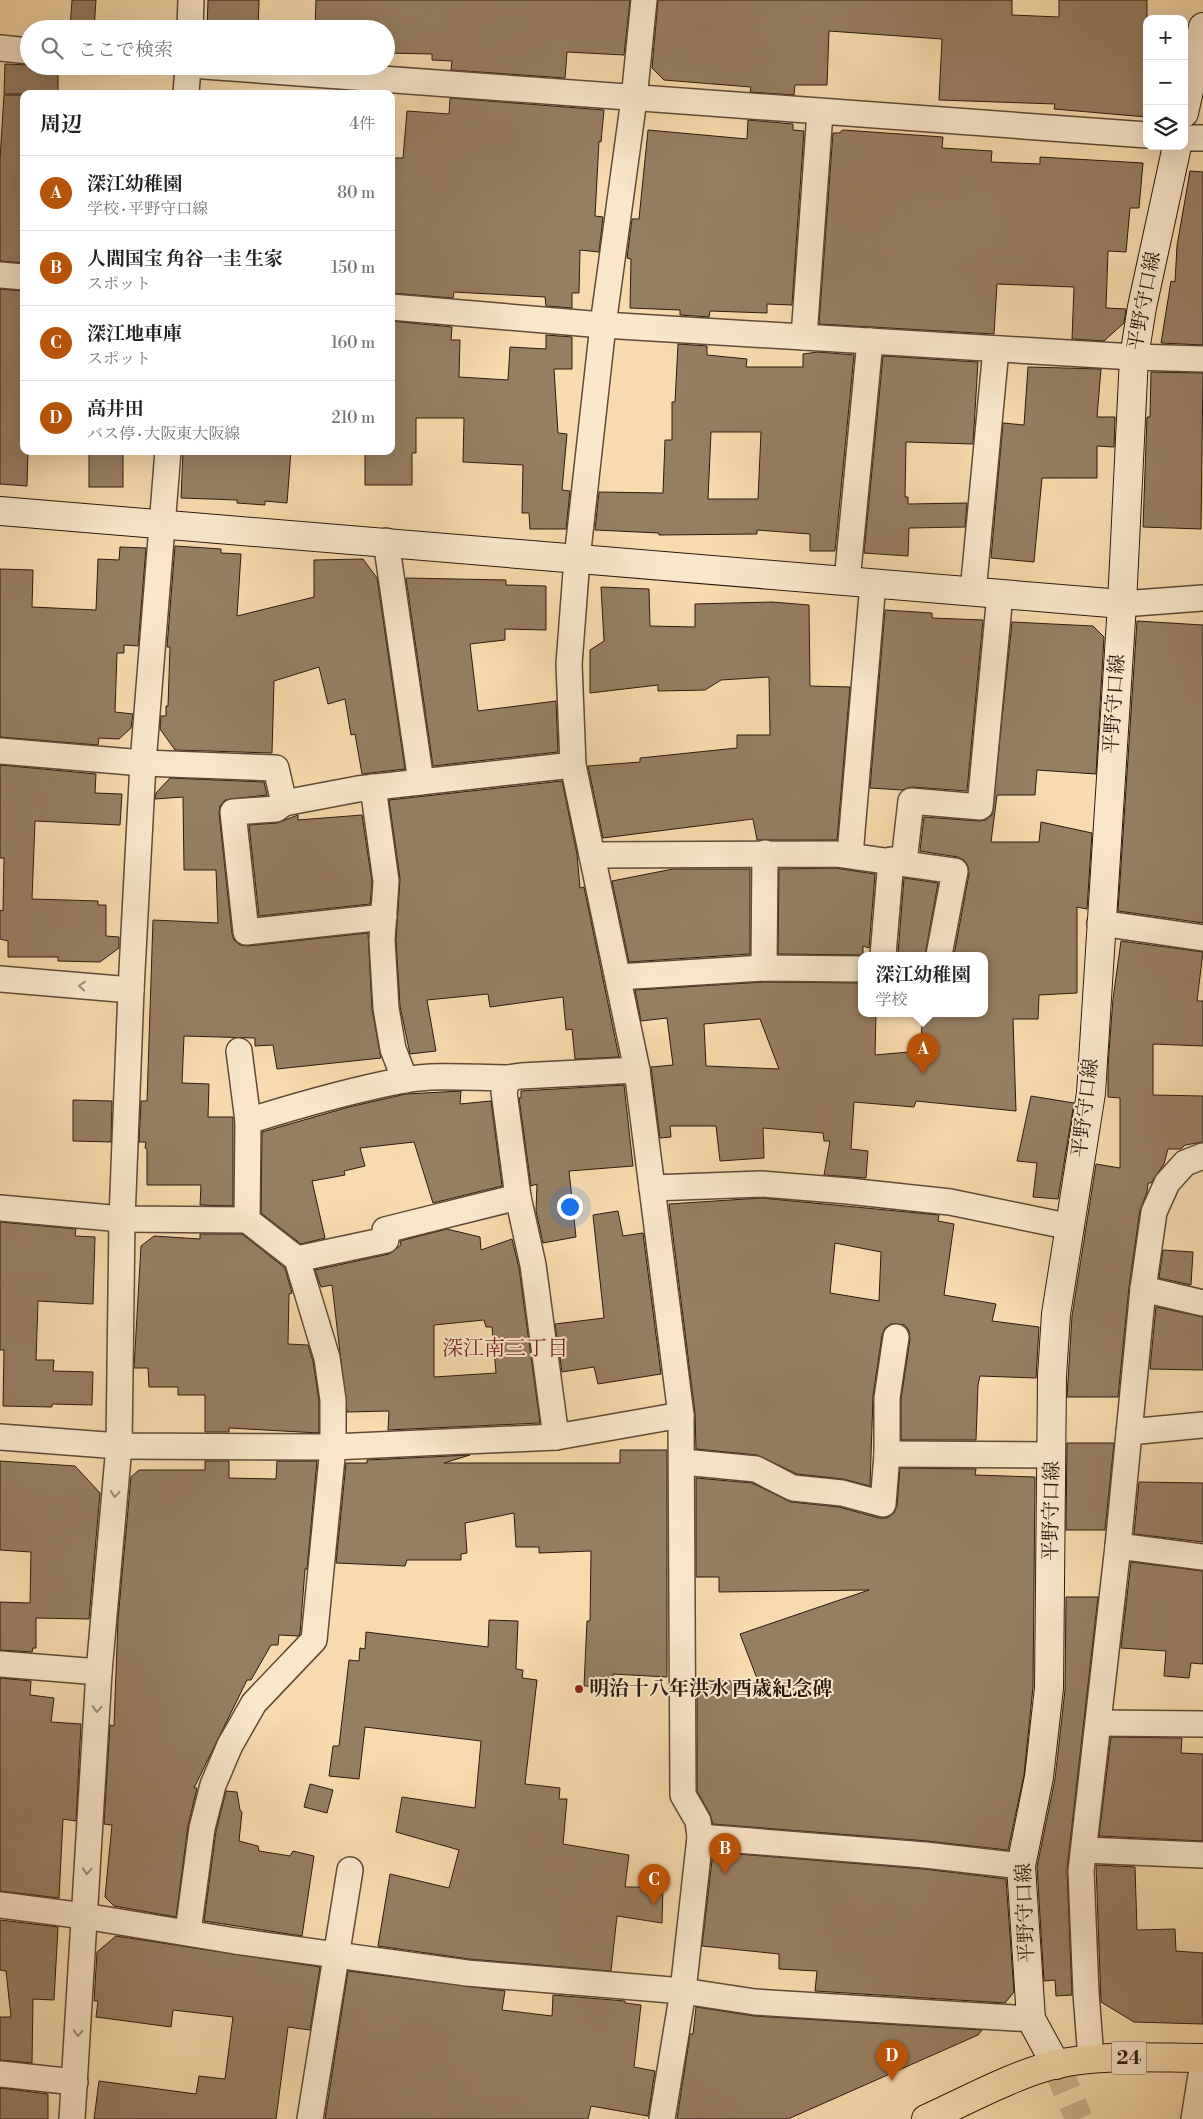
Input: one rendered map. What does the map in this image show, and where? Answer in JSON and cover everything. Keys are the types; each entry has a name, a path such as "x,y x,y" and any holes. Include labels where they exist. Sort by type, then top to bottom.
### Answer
{"main road":[{"path":"1186,105 1203,27"},
{"name":"平野守口線","path":"1056,2065 1031,2019 1021,1866 1039,1777 1049,1688 1052,1376 1056,1314 1091,1093 1100,924 1122,604 1134,357 1142,307 1176,150"},
{"path":"0,511 386,541 577,560 1122,604"},
{"name":"24","path":"926,2119 1015,2080 1056,2065 1091,2059 1203,2058"}],"street":[{"path":"190,20 191,0"},
{"path":"644,0 634,99 603,325 577,560 569,664 573,765 637,1070 681,1415 683,1462 683,1795 698,1821 700,1837 683,1991 662,2119"},
{"path":"0,48 20,50"},
{"path":"186,90 187,75"},
{"path":"321,75 1143,136"},
{"path":"804,337 820,112"},
{"path":"1188,138 1203,138"},
{"path":"0,276 20,277"},
{"path":"395,307 603,325 1134,357 1203,359"},
{"path":"850,855 870,341"},
{"path":"973,592 996,349"},
{"path":"72,2119 99,1672 119,1446 122,1219 131,990 143,763 164,524 168,455"},
{"path":"386,541 421,782"},
{"path":"883,952 910,801 980,807 1000,594"},
{"path":"1122,604 1203,598"},
{"path":"0,751 143,763 276,768 284,803"},
{"path":"384,917 246,932 233,812 276,809 284,803 373,787 573,765"},
{"path":"373,787 386,881 382,940 386,1008 393,1049 405,1080"},
{"path":"592,855 765,853 850,855 955,871 940,952"},
{"path":"764,968 765,853"},
{"path":"1100,924 1203,938"},
{"path":"618,977 764,968 858,969"},
{"path":"0,979 131,990"},
{"path":"239,1051 248,1121 246,1220"},
{"path":"248,1121 286,1109 405,1080 441,1077 508,1078 637,1070"},
{"path":"508,1078 504,1092 518,1197 533,1265 556,1437"},
{"path":"1091,2059 1086,1994 1082,1889 1084,1850 1118,1546 1142,1289 1154,1212 1167,1183 1185,1163 1203,1156"},
{"path":"652,1188 761,1184 848,1191 950,1202 1070,1227"},
{"path":"297,1259 386,1240 385,1230 518,1197"},
{"path":"0,1208 122,1219 246,1220 297,1259 327,1358 332,1400 333,1447 314,1640 254,1703 230,1745 213,1785 202,1828 188,1932"},
{"path":"1142,1289 1203,1303"},
{"path":"683,1462 756,1469 793,1488 842,1493 882,1504 887,1454 888,1398 896,1337"},
{"path":"0,1437 119,1446 333,1447 556,1437 681,1415"},
{"path":"1129,1432 1203,1425"},
{"path":"887,1454 1052,1455"},
{"path":"1118,1546 1203,1557"},
{"path":"0,1664 99,1672"},
{"path":"1099,1723 1203,1724"},
{"path":"700,1837 915,1854 1021,1866"},
{"path":"1084,1850 1203,1855"},
{"path":"310,2119 338,1955 350,1870"},
{"path":"0,1905 84,1916 236,1941 468,1973 683,1991 755,2002 1031,2019"},
{"path":"1194,2119 1203,2063"},
{"path":"0,2074 75,2082"}],"building":[{"path":"72,0 96,0 95,20 71,20"},
{"path":"208,0 259,0 258,20 207,20"},
{"path":"316,0 630,0 624,55 567,52 565,78 451,70 452,61 432,60 432,54 395,53 395,20 315,20"},
{"path":"658,0 1012,0 1012,15 1059,17 1059,0 1147,0 1147,15 1143,15 1143,117 1054,109 1055,104 939,100 942,39 829,31 827,85 795,85 794,95 750,92 751,87 664,80 652,68"},
{"path":"5,64 20,65 20,75 58,75 58,90 20,90 20,94 4,94"},
{"path":"4,95 20,95 20,263 0,261 0,159"},
{"path":"450,98 604,110 601,142 599,141 595,216 603,217 599,252 580,250 579,293 572,293 572,308 546,306 545,297 454,292 453,298 395,293 395,158 403,158 407,111 449,114"},
{"path":"748,120 793,124 793,130 804,131 792,305 767,304 767,313 710,311 709,317 680,315 680,310 630,308 631,259 627,258 632,219 639,219 648,130 747,139"},
{"path":"843,130 943,137 942,148 992,151 991,162 1040,164 1040,157 1143,163 1139,208 1130,208 1126,252 1108,251 1106,308 1126,309 1124,323 1104,341 1072,339 1074,287 997,284 994,334 819,324 833,133 839,133"},
{"path":"1190,171 1203,172 1203,345 1161,343 1171,281 1175,282 1177,246"},
{"path":"0,289 20,291 20,455 28,455 27,486 0,484"},
{"path":"395,321 452,327 451,340 460,340 459,377 508,380 510,347 546,349 546,335 572,337 572,369 554,369 558,433 567,434 562,490 570,491 566,529 530,529 529,513 522,513 523,465 463,462 464,418 416,418 416,453 412,453 412,485 365,485 365,455 395,455"},
{"path":"678,344 707,346 707,355 747,359 746,367 803,367 803,354 818,352 854,355 835,551 810,551 810,534 757,530 757,534 659,535 659,533 595,530 599,492 663,493 665,440 672,440 672,402 675,402","holes":["711,432 761,432 758,499 708,499"]},
{"path":"883,356 978,362 973,444 906,442 905,497 908,497 908,504 967,503 965,527 909,528 908,556 864,553"},
{"path":"1028,367 1101,369 1097,417 1115,417 1114,447 1097,446 1097,478 1042,478 1034,562 991,558 1003,423 1024,425"},
{"path":"1151,372 1203,373 1201,529 1143,527 1147,417 1150,417"},
{"path":"89,455 123,455 123,487 89,487"},
{"path":"183,455 291,455 287,503 265,501 265,505 237,503 237,500 181,498"},
{"path":"175,546 221,549 221,553 241,554 237,616 314,597 314,560 363,559 377,578 405,769 362,774 355,734 351,735 345,699 328,704 319,667 274,681 272,753 175,750 160,729 161,716 166,716 166,706 168,706 170,647 167,647"},
{"path":"120,547 146,548 138,646 124,645 124,653 117,653 115,712 133,714 131,728 119,739 99,738 98,745 0,737 0,569 33,570 32,607 96,610 98,559 119,560"},
{"path":"406,578 506,580 506,585 546,586 546,630 505,629 505,640 470,644 478,711 556,701 558,752 433,766"},
{"path":"601,587 649,589 650,626 695,627 695,604 772,602 809,605 810,686 850,687 837,840 757,840 753,819 603,838 588,766 640,762 640,758 737,748 737,735 770,735 769,677 721,680 705,690 658,691 658,685 590,693 590,650 604,641"},
{"path":"885,610 932,613 932,618 983,620 967,791 912,787 902,790 870,788"},
{"path":"1137,621 1203,625 1203,923 1118,911"},
{"path":"1012,622 1093,626 1104,637 1096,774 1037,770 1035,795 997,795 991,842 1039,842 1041,822 1092,833 1087,909 1077,907 1077,993 1039,995 1038,1019 1013,1019 1016,1111 916,1101 914,1107 854,1102 851,1149 868,1151 866,1178 824,1175 830,1141 824,1141 823,1133 763,1128 764,1158 720,1161 716,1126 670,1126 671,1137 660,1138 651,1067 673,1065 667,1018 641,1021 635,990 764,982 858,983 858,1017 876,1017 875,1055 920,1051 923,1017 988,1017 988,952 955,952 969,874 968,866 964,860 958,857 920,851 924,817 986,820 992,815","holes":["760,1019 779,1069 706,1066 704,1024"]},
{"path":"0,765 96,774 95,793 122,794 120,825 35,821 32,899 98,901 98,905 106,905 106,936 119,937 119,948 100,962 58,961 58,957 8,957 8,941 0,939 0,910 3,911 4,858 0,858"},
{"path":"170,778 264,782 267,795 225,800 220,806 219,813 232,934 234,940 240,945 248,946 368,933 372,1009 381,1058 277,1069 273,1045 255,1046 255,1038 184,1036 182,1083 209,1084 208,1117 233,1117 233,1206 200,1205 201,1185 147,1185 146,1142 139,1142 141,1101 147,1101 153,920 218,923 216,870 184,870 183,797 155,799 156,793"},
{"path":"562,781 577,854 580,888 584,887 619,1057 575,1059 572,1029 566,1030 563,997 490,1007 488,994 427,1000 436,1051 410,1054 400,1006 396,940 400,879 389,800"},
{"path":"298,815 298,820 362,815 372,882 370,904 259,916 249,825 277,823"},
{"path":"835,868 875,874 869,948 863,946 863,952 858,952 858,955 778,954 779,869"},
{"path":"673,869 750,869 750,954 629,962 612,881"},
{"path":"904,878 938,883 926,952 898,952"},
{"path":"1121,941 1203,952 1197,1001 1203,1001 1203,1046 1153,1044 1153,1095 1203,1096 1203,1142 1185,1145 1181,1149 1168,1149 1164,1164 1151,1183 1148,1183 1147,1192 1140,1210 1129,1287 1118,1397 1067,1397 1072,1316 1096,1164 1120,1168 1120,1098 1108,1097 1108,1066 1113,999"},
{"path":"624,1085 633,1166 569,1171 576,1237 543,1243 536,1211 537,1184 531,1186 519,1098 521,1098 521,1091"},
{"path":"461,1091 460,1104 491,1101 502,1186 433,1203 414,1142 360,1148 365,1166 344,1171 345,1175 312,1181 325,1238 301,1244 261,1213 262,1132 349,1107 406,1094"},
{"path":"1031,1096 1074,1103 1058,1199 1033,1197 1037,1163 1017,1161"},
{"path":"73,1100 112,1101 111,1142 73,1141"},
{"path":"761,1198 939,1215 938,1221 954,1224 944,1295 996,1304 992,1321 1039,1327 1036,1378 980,1376 976,1440 901,1440 901,1399 910,1339 909,1331 905,1325 891,1324 885,1328 882,1335 873,1396 870,1486 843,1479 797,1474 757,1455 696,1449 695,1413 669,1204","holes":["835,1243 881,1252 879,1301 830,1293"]},
{"path":"618,1211 623,1236 643,1233 661,1374 598,1384 594,1367 562,1372 555,1324 604,1318 593,1215"},
{"path":"0,1222 76,1229 75,1236 95,1237 93,1304 38,1301 36,1360 54,1360 53,1371 93,1372 92,1405 52,1404 52,1407 3,1406 4,1350 0,1350"},
{"path":"447,1229 480,1237 481,1250 512,1239 519,1268 540,1423 388,1430 389,1411 347,1412 332,1285 321,1287 315,1270 389,1254 401,1245 400,1241","holes":["484,1320 486,1327 492,1327 496,1373 434,1377 434,1325"]},
{"path":"200,1234 242,1234 285,1268 292,1293 289,1294 288,1344 308,1345 313,1361 319,1401 319,1433 229,1428 229,1432 205,1432 205,1395 178,1395 178,1387 149,1387 148,1368 134,1368 141,1246 154,1236 200,1239"},
{"path":"1163,1250 1193,1252 1191,1285 1159,1278"},
{"path":"1156,1307 1203,1317 1203,1370 1150,1369"},
{"path":"1067,1443 1114,1443 1105,1530 1066,1530"},
{"path":"620,1450 667,1450 667,1677 613,1674 612,1687 584,1686 587,1621 590,1621 591,1551 539,1553 539,1547 516,1547 514,1513 465,1523 467,1553 461,1554 461,1560 407,1560 405,1566 336,1563 346,1463 367,1463 367,1460 470,1455 444,1463 620,1463"},
{"path":"0,1461 75,1466 100,1493 89,1619 36,1618 36,1648 33,1648 32,1652 0,1650 0,1602 30,1603 31,1552 0,1550"},
{"path":"205,1461 229,1461 229,1478 276,1479 277,1461 317,1461 300,1634 298,1636 279,1635 278,1645 271,1645 251,1680 247,1680 194,1788 197,1788 188,1826 176,1917 114,1906 105,1897 112,1825 104,1824 110,1725 114,1726 118,1619 131,1477 139,1470 205,1470"},
{"path":"900,1468 976,1469 975,1475 1035,1477 1033,1687 1024,1775 1008,1850 927,1841 713,1824 710,1814 697,1791 697,1681 758,1681 740,1634 869,1590 719,1592 719,1577 696,1577 696,1478 752,1483 791,1502 839,1507 879,1518 887,1518 894,1513 897,1506"},
{"path":"1139,1482 1203,1483 1203,1542 1134,1534"},
{"path":"1131,1562 1203,1571 1203,1664 1191,1663 1189,1678 1164,1676 1166,1651 1121,1648"},
{"path":"1066,1597 1098,1597 1067,1869 1072,1995 1056,1996 1055,1980 1044,1981 1037,1867 1055,1779 1065,1690"},
{"path":"489,1620 518,1621 516,1669 523,1670 522,1678 537,1680 525,1784 560,1788 559,1799 567,1799 563,1844 629,1855 625,1887 663,1887 662,1923 617,1916 611,1971 469,1959 378,1946 390,1874 449,1888 459,1850 396,1832 402,1797 475,1808 481,1741 365,1727 359,1779 329,1776 333,1746 339,1746 349,1660 359,1661 360,1648 365,1649 366,1632 488,1647"},
{"path":"0,1678 31,1681 30,1695 54,1698 51,1722 81,1724 76,1821 63,1819 59,1898 0,1891"},
{"path":"1111,1737 1182,1738 1181,1753 1203,1754 1203,1841 1099,1836"},
{"path":"310,1784 333,1790 327,1813 304,1807"},
{"path":"226,1791 237,1792 242,1812 239,1841 258,1846 259,1851 290,1856 293,1851 314,1856 302,1936 204,1921 216,1831"},
{"path":"713,1852 924,1869 1006,1879 1014,1992 1005,2003 815,1991 817,1971 779,1969 779,1954 702,1946"},
{"path":"1096,1865 1135,1867 1137,1930 1175,1929 1176,1951 1203,1953 1203,2024 1134,2022 1101,2002"},
{"path":"0,1920 58,1927 54,2000 33,1999 32,2063 0,2060 0,2017 11,2017 6,1971 0,1970"},
{"path":"116,1936 320,1967 310,2030 288,2027 276,2119 94,2119 99,2081 196,2094 199,2076 225,2079 233,2017 173,2010 171,2027 96,2017 98,2001 94,2001 97,1952"},
{"path":"348,1971 505,1991 502,2010 552,2016 553,1995 625,2001 625,2003 641,2005 634,2067 655,2071 648,2116 591,2106 588,2119 325,2119"},
{"path":"696,2007 754,2016 982,2030 978,2035 788,2119 677,2119 690,2034 693,2034"},
{"path":"0,2088 48,2094 48,2119 0,2119"}],"tunnel":[{"path":"1056,2065 1079,2119"}],"place":[{"name":"深江幼稚園","path":"923,1074"},
{"name":"明治十八年洪水 酉歳紀念碑","path":"579,1689"},
{"name":"人間国宝 角谷一圭 生家","path":"725,1874"},
{"name":"深江地車庫","path":"654,1905"},
{"name":"高井田","path":"892,2081"}],"district":[{"name":"深江南三丁目","path":"505,1349"}]}
